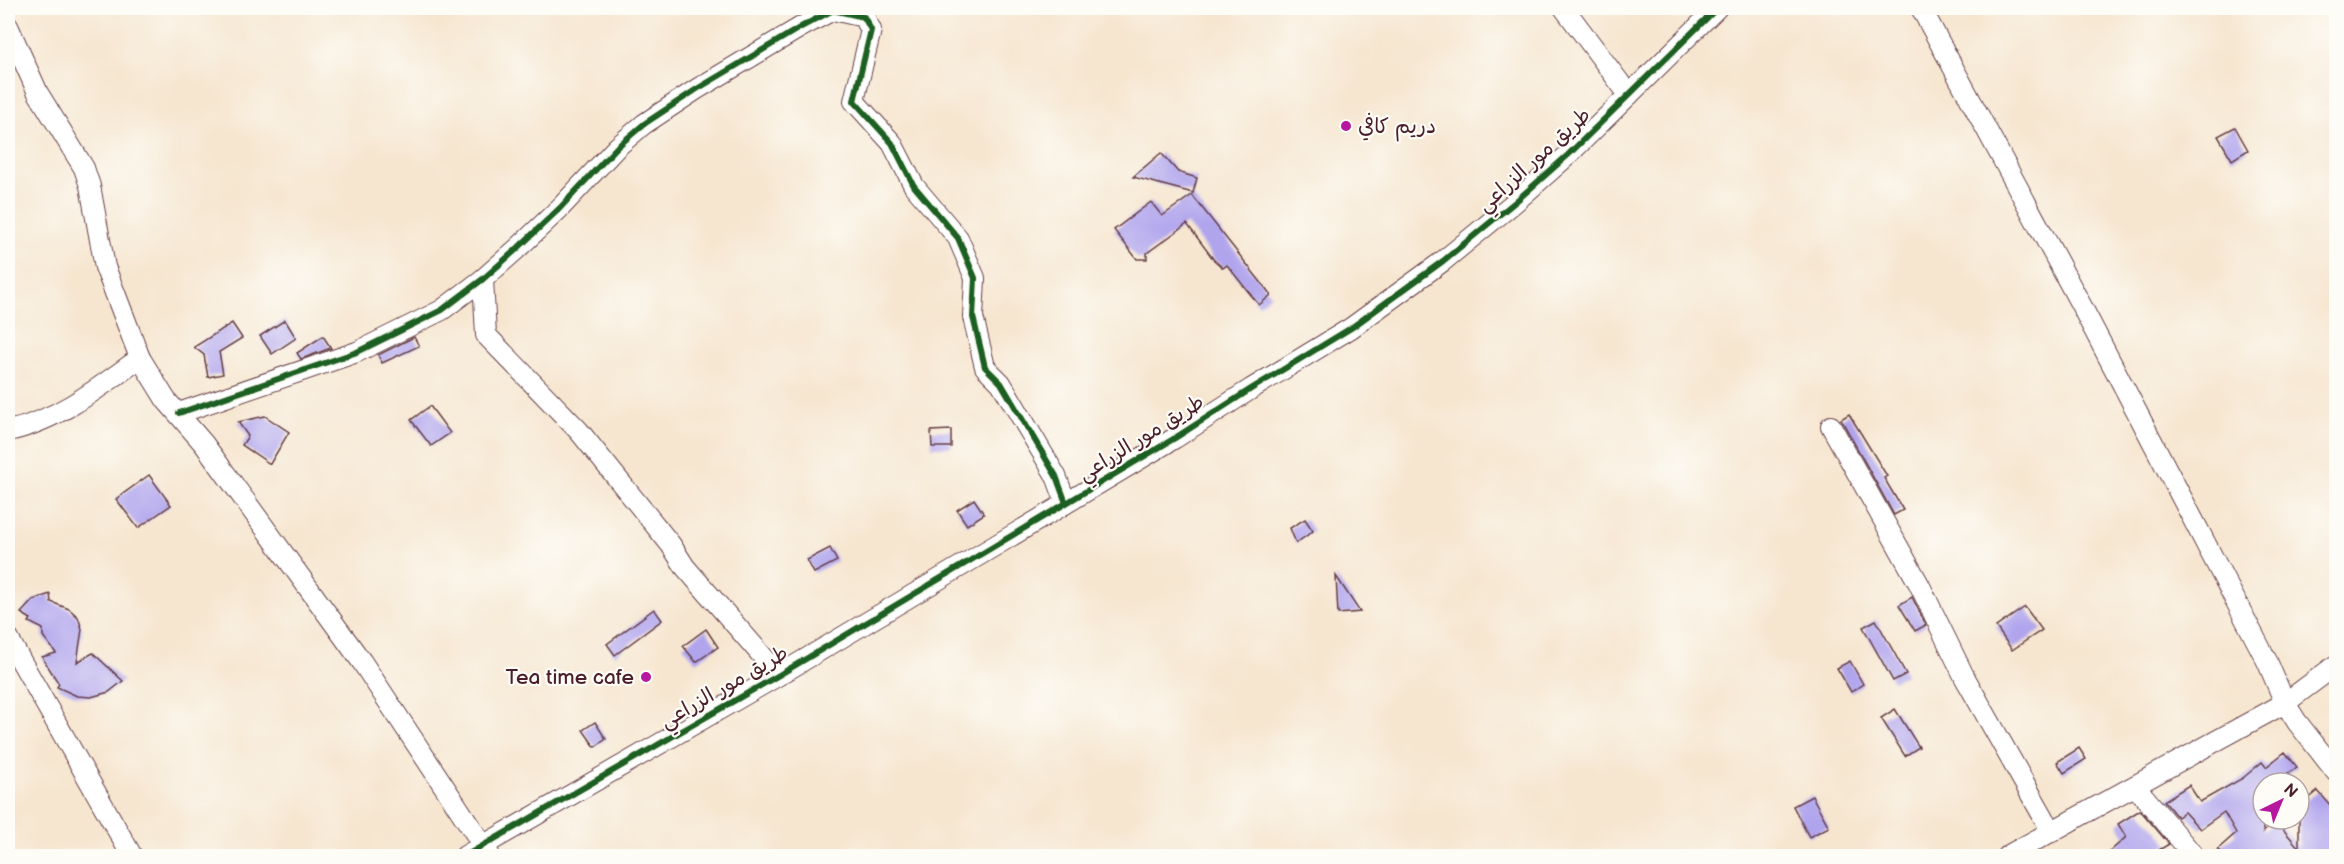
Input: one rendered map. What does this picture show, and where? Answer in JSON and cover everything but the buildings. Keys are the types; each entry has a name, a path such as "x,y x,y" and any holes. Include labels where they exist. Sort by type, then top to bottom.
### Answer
{"street":[{"path":"1564,8 1629,95"},
{"name":"طريق مور الزراعي","path":"465,856 487,851 1176,438 1251,389 1352,328 1443,261 1515,202 1568,155 1717,8"},
{"path":"1921,8 2267,661 2285,703 2297,722 2337,772"},
{"path":"179,413 366,348 442,310 483,279 560,208 617,147 644,124 706,84 833,10 864,17 871,30 854,101 892,143 914,186 958,238 975,278 973,317 985,367 1001,383 1056,476 1066,503"},
{"path":"8,26 38,93 84,168 90,186 105,267 140,358 166,400 204,444 362,662 487,851"},
{"path":"483,279 486,335 579,431 672,545 685,567 779,675"},
{"path":"8,430 26,425 70,406 104,385 140,358"},
{"path":"1831,426 1919,584 1965,678 2052,832"},
{"path":"8,638 132,856"},
{"path":"2007,856 2285,703 2337,665"},
{"path":"2135,786 2194,856"}],"cycle path":[{"path":"465,856 779,675 1175,438 1351,328 1443,261 1515,202 1568,155 1717,8"},
{"path":"179,413 357,352 442,310 483,279 518,248 560,208 617,147 644,124 697,89 833,10 864,17 871,30 854,101 892,143 914,186 958,238 975,278 973,317 985,367 1001,383 1056,476 1066,503"}],"place":[{"name":"دريم كافي","path":"1346,126"},
{"name":"Tea time cafe","path":"646,677"}]}
